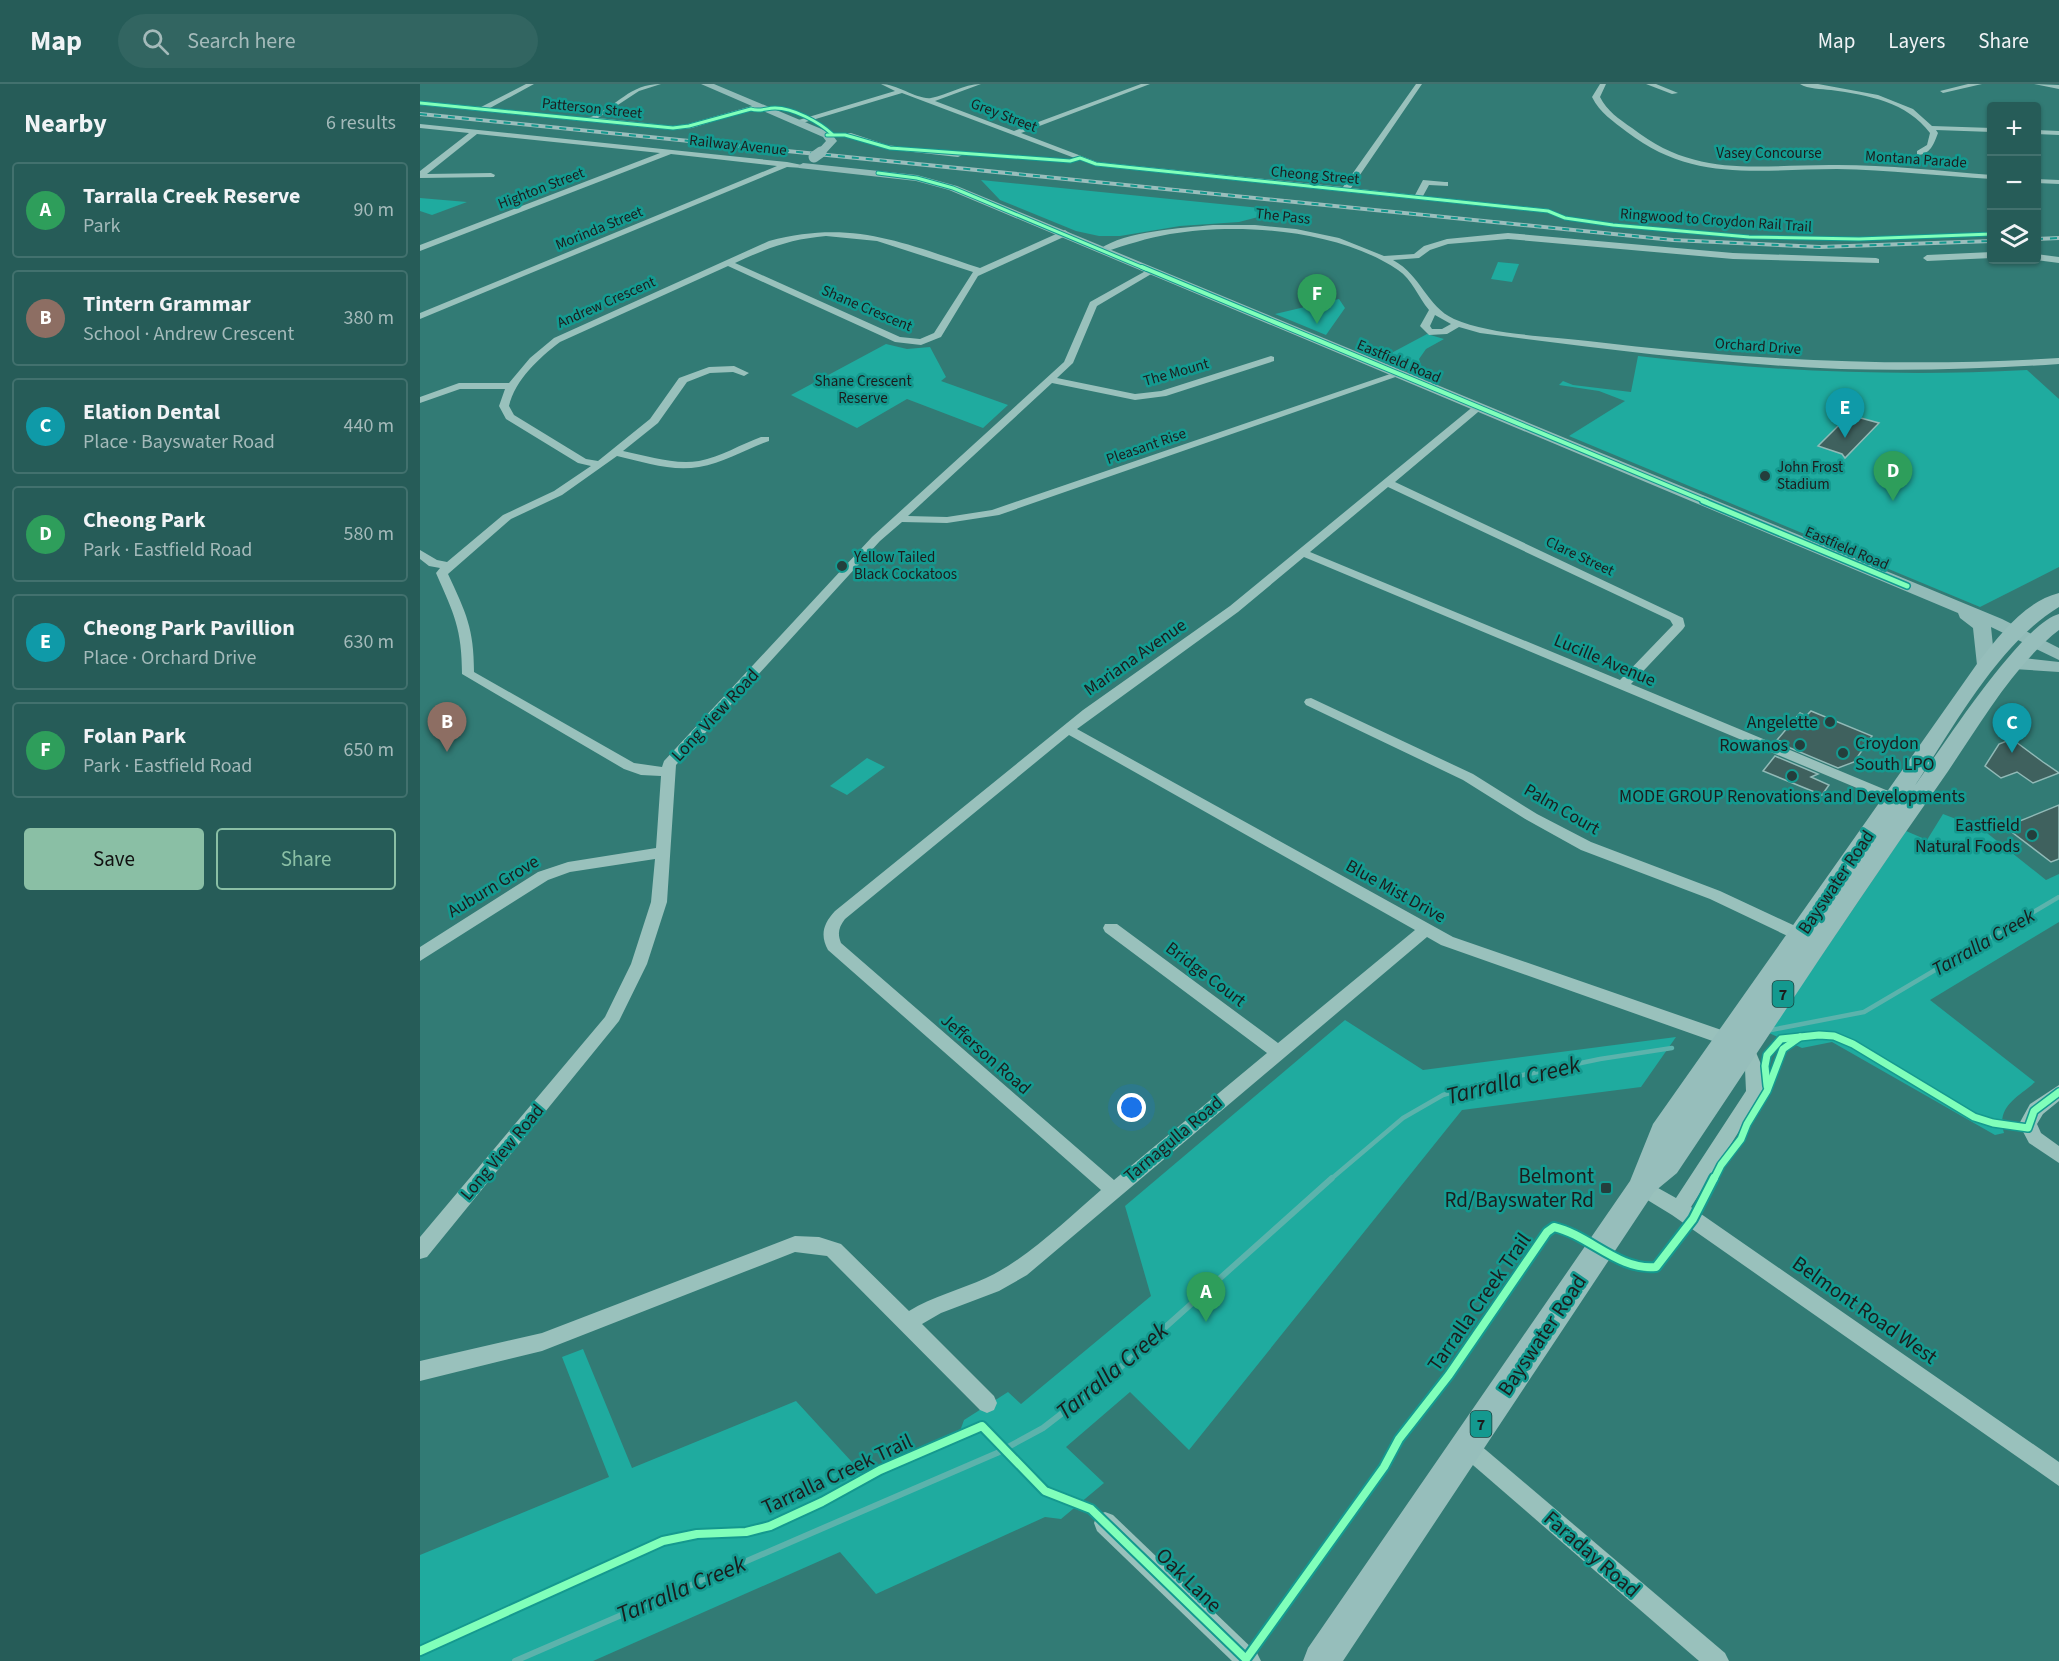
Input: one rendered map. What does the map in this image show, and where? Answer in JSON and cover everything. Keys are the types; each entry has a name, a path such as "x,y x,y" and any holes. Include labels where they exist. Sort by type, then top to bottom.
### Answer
{"main road":[{"path":"706,84 827,135 832,141 803,166"},
{"name":"Eastfield Road","path":"803,166 905,176 935,182 1104,249 1948,603 2059,655"},
{"name":"Bayswater Road","path":"1737,1043 1906,797 1986,665 2013,632 2032,615 2059,599"},
{"path":"1948,603 2000,614 2032,615"},
{"path":"1948,603 1982,626 1986,665"},
{"name":"Bayswater Road","path":"1321,1661 1642,1187 1667,1164 1800,935 1906,797 2013,664 2032,641 2059,620"},
{"path":"2013,664 2059,667"}],"street":[{"path":"482,109 531,84"},
{"path":"591,120 636,90 658,84"},
{"name":"Grey Street","path":"884,84 1080,158"},
{"path":"928,101 978,84"},
{"path":"1015,133 1147,84"},
{"path":"1346,189 1419,84"},
{"name":"Vasey Concourse","path":"1603,84 1596,97 1602,109 1646,143 1676,159 1727,168 1838,167"},
{"path":"1649,84 1674,93"},
{"path":"1803,84 1888,101 1918,115 1931,128 1934,140 1920,153"},
{"path":"1943,91 1979,84"},
{"path":"2037,84 2059,87"},
{"path":"796,122 902,91"},
{"name":"Patterson Street","path":"420,103 678,128 759,106"},
{"name":"Railway Avenue","path":"420,126 803,166"},
{"path":"1931,128 1987,130"},
{"path":"420,175 475,132"},
{"path":"2041,132 2059,133"},
{"path":"827,135 851,135 886,147 958,155"},
{"name":"Highton Street","path":"420,248 670,152"},
{"name":"Cheong Street","path":"1080,158 1096,164 1548,211"},
{"name":"Morinda Street","path":"420,316 787,164"},
{"name":"Montana Parade","path":"1838,167 1987,177"},
{"path":"420,175 491,175"},
{"path":"2041,181 2059,182"},
{"path":"1418,197 1426,182 1446,184"},
{"name":"The Pass","path":"1104,249 1125,241 1175,231 1246,228 1313,235 1354,245 1402,268 1419,284 1434,310 1458,324"},
{"name":"Andrew Crescent","path":"600,465 582,461 510,417 504,406 504,400 513,386 543,350 557,340 783,240 834,232 868,236 980,271"},
{"name":"Shane Crescent","path":"728,263 898,340 912,343 930,340 938,335 975,274 1065,233"},
{"path":"1402,268 1427,248 1447,242 1508,236 1733,256 1876,261"},
{"path":"1927,258 1987,255"},
{"path":"1385,258 1416,256"},
{"path":"2041,258 2059,260"},
{"name":"Long View Road","path":"420,1251 611,1021 639,964 658,902 664,852 669,764 899,518 1068,363 1093,304 1154,270"},
{"path":"1434,310 1425,326 1429,332 1444,332 1458,324"},
{"name":"Orchard Drive","path":"1458,324 1511,335 1677,355 1779,363 1900,367 2059,362"},
{"name":"The Mount","path":"1052,380 1144,398 1271,359"},
{"path":"668,772 641,770 629,766 468,674 468,643 464,623 441,576 447,566 507,517 558,494 616,453 654,421 684,380 710,370 734,369 744,373"},
{"name":"Pleasant Rise","path":"899,518 954,521 995,513 1399,374"},
{"path":"420,400 459,386 513,386"},
{"name":"Mariana Avenue","path":"834,946 830,933 831,926 840,915 1068,729 1234,609 1479,407"},
{"path":"616,453 676,465 688,465 714,460 765,439"},
{"name":"Clare Street","path":"1388,483 1679,621 1679,626 1621,687"},
{"path":"420,554 433,563 447,566"},
{"name":"Lucille Avenue","path":"1303,554 1621,687 1906,797"},
{"name":"Palm Court","path":"1311,702 1468,777 1532,817 1586,846 1715,894 1800,935"},
{"name":"Blue Mist Drive","path":"1068,729 1447,941 1737,1043"},
{"name":"Auburn Grove","path":"420,955 543,876 568,867 664,852"},
{"name":"Bridge Court","path":"1111,928 1278,1052"},
{"name":"Tarnagulla Road","path":"907,1323 934,1306 992,1286 1020,1269 1425,930"},
{"name":"Jefferson Road","path":"834,946 1113,1190"},
{"path":"1679,1209 1755,1092 1754,1069 1737,1043"},
{"path":"2059,1092 2032,1112 2028,1119 2028,1128 2040,1143 2059,1155"},
{"name":"Belmont Road West","path":"1642,1187 1679,1209 2059,1475"},
{"path":"420,1371 542,1342 795,1244 822,1245 834,1250 987,1403"},
{"name":"Faraday Road","path":"1466,1446 1717,1661"},
{"name":"Oak Lane","path":"1106,1523 1249,1661"}],"green space":[{"path":"981,180 1270,209 1262,216 1239,222 1180,226 1120,236 1099,236 1076,231 1000,200"},
{"path":"420,198 467,202 432,215 420,211"},
{"path":"1498,262 1519,264 1512,282 1491,279"},
{"path":"1339,299 1345,308 1326,335 1275,314"},
{"path":"1427,334 1444,339 1426,349 1419,359 1423,371 1413,371 1382,358"},
{"name":"Shane Crescent Reserve","path":"886,344 907,349 930,347 946,377 941,381 1008,405 983,428 907,399 857,428 791,395"},
{"path":"1638,356 1735,366 1881,373 2027,370 2059,399 2059,567 1980,607 1569,436 1625,401 1599,391 1559,385 1563,381 1573,385 1631,392"},
{"path":"867,758 885,767 847,795 830,786"},
{"path":"1943,814 1982,829 2046,880 2059,874 2059,922 1930,1000 2035,1082 2010,1103 2003,1116 2004,1133 1995,1135 1832,1042 1802,1048 1769,1033 1906,831 1927,840"},
{"path":"1345,1020 1423,1070 1676,1037 1641,1087 1462,1110 1189,1450 1130,1392 1066,1447 1104,1483 1061,1519 1045,1517 876,1594 840,1552 593,1661 420,1661 420,1555 609,1477 562,1357 583,1349 632,1468 796,1401 862,1473 960,1431 964,1420 1008,1392 1021,1404 1151,1296 1125,1206"}],"building":[{"path":"1857,417 1879,423 1845,458 1842,454 1818,446 1838,426 1846,429"},
{"path":"1811,711 1872,736 1854,762 1838,768 1783,745 1785,743 1777,740 1800,713 1806,716"},
{"path":"2012,739 2059,773 2033,783 2017,772 2001,778 1985,766 1999,744"},
{"name":"MODE GROUP Renovations and Developments","path":"1775,756 1818,774 1811,777 1829,785 1822,795 1763,771"},
{"name":"Eastfield Natural Foods","path":"2059,805 2059,859 2051,862 2005,827"}],"waterway":[{"name":"Tarralla Creek","path":"1771,1030 1864,1012 2059,897"},
{"name":"Tarralla Creek","path":"1331,1179 1403,1118 1443,1095 1480,1084 1600,1059 1672,1048"},
{"name":"Tarralla Creek","path":"515,1661 997,1453 1043,1428 1113,1374 1332,1178"}],"railway":[{"path":"420,114 1673,240 1820,247 1987,241"},
{"path":"2041,239 2059,238"}],"cycle path":[{"path":"420,103 673,128 689,126 751,109 763,111 778,108 807,118 832,134"},
{"name":"Ringwood to Croydon Rail Trail","path":"827,135 845,135 890,148 1070,161 1080,158 1096,164 1548,211 1565,218 1613,225 1749,237 1859,239 1987,234"},
{"path":"878,173 917,178 953,188 1907,586"},
{"path":"1767,1086 1765,1060 1774,1044 1781,1039 1819,1035 1834,1036 1853,1044 1974,1117 1993,1123 2028,1128 2034,1111 2059,1092"},
{"name":"Tarralla Creek Trail","path":"420,1651 663,1541 697,1534 746,1532 770,1526 822,1502 880,1470 982,1426 1045,1491 1091,1509 1246,1659 1384,1467 1399,1439 1449,1375 1547,1232 1554,1227 1567,1230 1632,1265 1645,1268 1656,1267 1693,1219 1721,1165 1741,1139 1747,1124 1767,1091 1783,1049 1800,1037"}],"place":[{"name":"Folan Park","path":"1317,324"},
{"name":"Cheong Park Pavillion","path":"1845,438"},
{"name":"John Frost Stadium","path":"1765,476"},
{"name":"Cheong Park","path":"1893,501"},
{"name":"Yellow Tailed Black Cockatoos","path":"842,566"},
{"name":"Angelette","path":"1830,722"},
{"name":"Rowanos","path":"1800,745"},
{"name":"Tintern Grammar","path":"447,752"},
{"name":"Croydon South LPO","path":"1843,753"},
{"name":"Elation Dental","path":"2012,753"},
{"name":"MODE GROUP Renovations and Developments","path":"1792,776"},
{"name":"Eastfield Natural Foods","path":"2032,835"},
{"name":"Belmont Rd/Bayswater Rd","path":"1606,1188"},
{"name":"Tarralla Creek Reserve","path":"1206,1322"}]}
